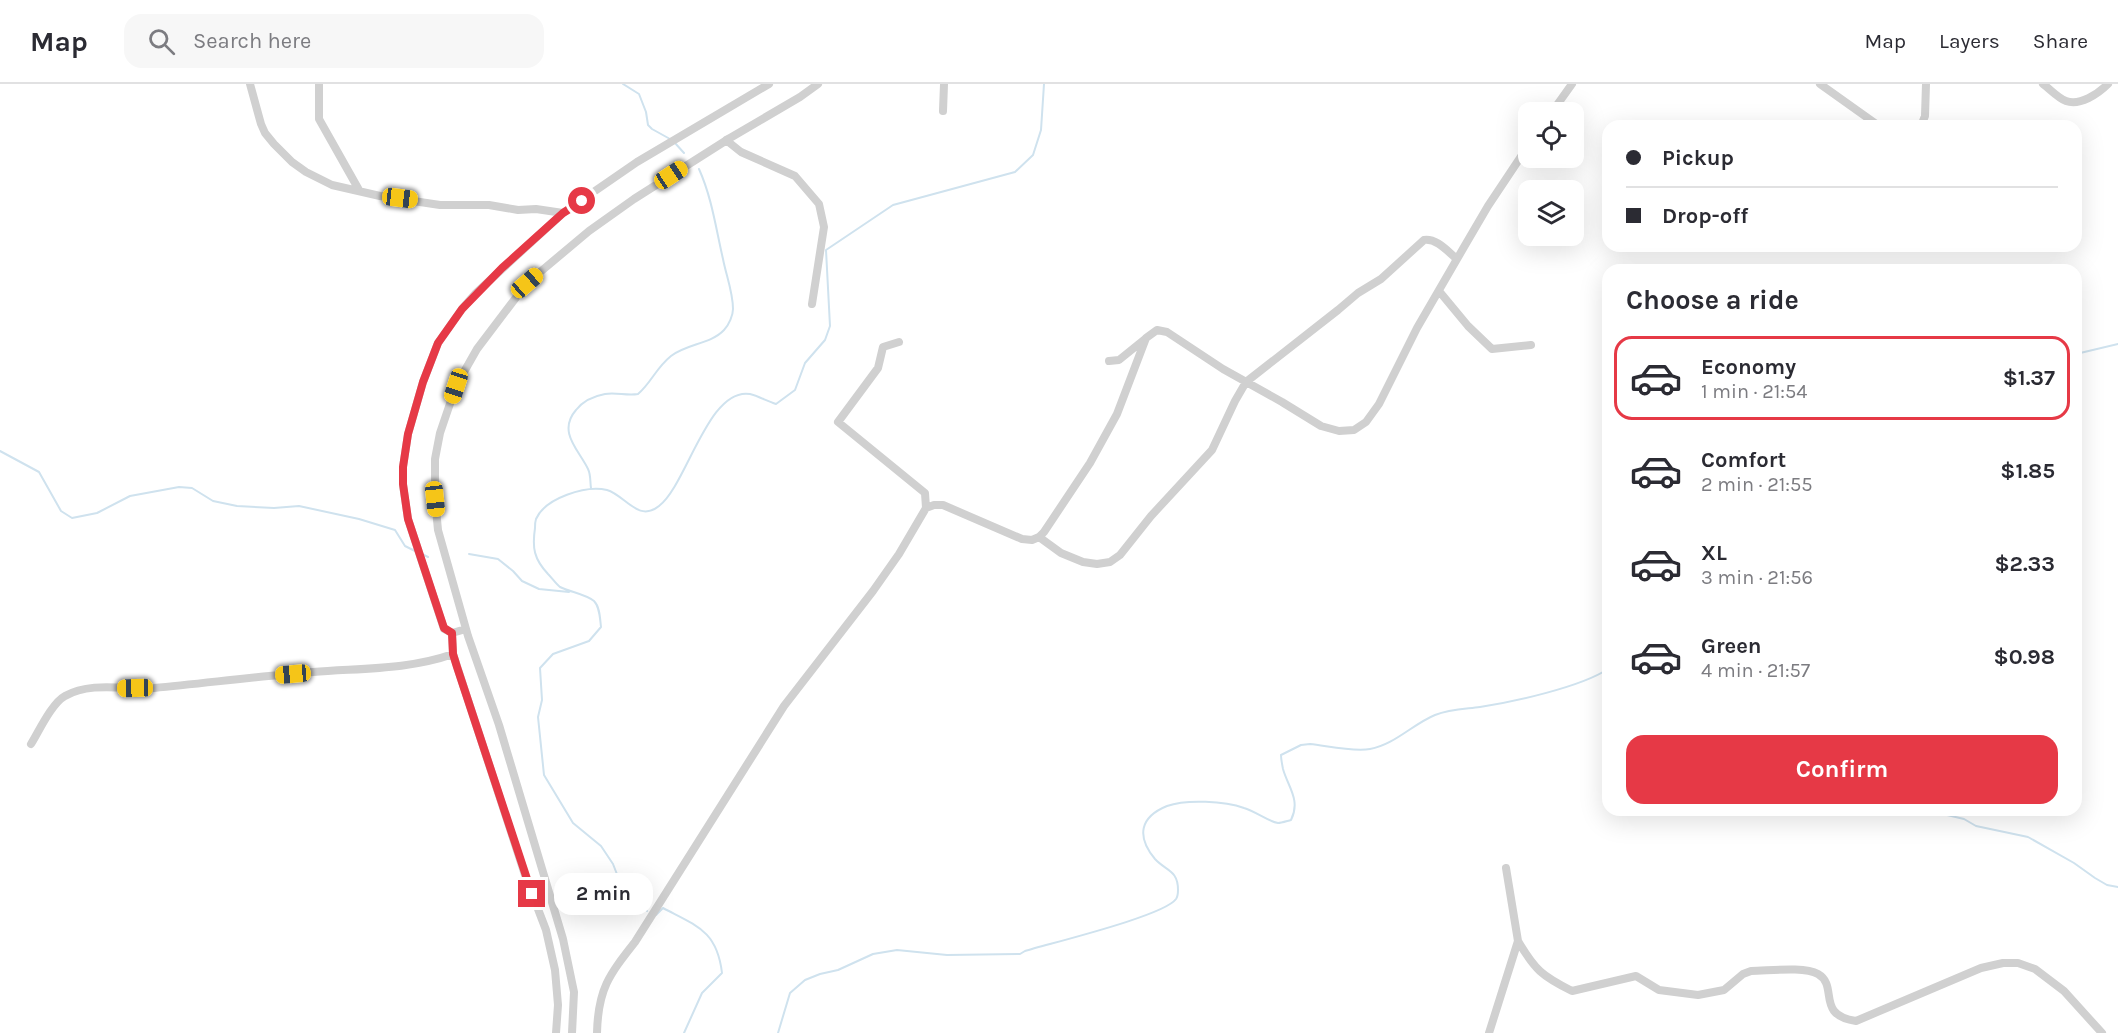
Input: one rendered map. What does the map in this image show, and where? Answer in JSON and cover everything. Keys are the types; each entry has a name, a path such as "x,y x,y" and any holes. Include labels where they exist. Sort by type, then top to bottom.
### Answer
{"street":[{"path":"250,84 266,133 291,162 332,185 380,196 440,205 489,205 518,210 536,209 563,213"},
{"path":"319,84 319,119 359,190"},
{"path":"466,630 452,633 444,628 406,509 403,484 408,434 426,372 438,343 476,293 563,213 637,162 769,84"},
{"path":"572,1033 574,992 563,939 498,725 466,630 438,530 435,459 440,433 456,386 477,349 527,283 590,231 634,199 818,84"},
{"path":"944,84 944,111"},
{"path":"1559,102 1572,84"},
{"path":"1820,84 1871,120"},
{"path":"1923,120 1926,84"},
{"path":"2043,84 2065,101 2076,103 2089,98 2108,84"},
{"path":"726,140 750,157 795,176 819,204 824,227 812,304"},
{"path":"1109,361 1119,360 1157,330 1167,332 1321,426 1339,431 1354,430 1366,422 1379,404 1417,328 1488,206 1518,161"},
{"path":"1039,537 1061,553 1083,562 1097,564 1110,562 1120,555 1151,516 1212,450 1246,382 1358,293 1381,279 1425,240 1430,239 1436,242 1457,259"},
{"path":"1439,291 1468,326 1492,350 1531,345"},
{"path":"926,508 943,505 1022,539 1032,540 1039,537 1090,463 1117,414 1146,338"},
{"path":"597,1033 599,1003 612,972 635,942 784,706 873,591 899,554 926,508 925,493 838,422 878,368 883,347 899,342"},
{"path":"452,633 453,654 525,875 546,930 555,970 558,1005 556,1033"},
{"path":"31,744 48,715 63,696 83,688 152,688 314,672 384,668 433,661 453,654"},
{"path":"1506,868 1518,941 1530,963 1537,970 1545,977 1572,991 1636,976 1659,990 1698,995 1724,990 1743,974 1751,971 1807,971 1818,974 1826,981 1833,1011 1842,1019 1856,1021 1981,968 2003,963 2018,963 2035,969 2064,991 2102,1033"},
{"path":"1489,1033 1518,941"}],"waterway":[{"path":"623,84 639,94 648,125 670,139"},
{"path":"647,911 644,907 627,900 613,864 601,846 573,823 544,775 538,717 542,700 540,668 553,654 589,641 601,627 599,610 594,601 560,587 543,569 534,547 536,519 548,505 557,499 588,489 607,490 638,510 651,510 659,506 669,495 710,421 722,406 735,396 750,394 776,404 795,390 805,363 825,340 830,326 826,250 893,205 1015,172 1033,155 1041,130 1044,84"},
{"path":"675,143 684,153"},
{"path":"591,488 589,471 569,433 571,418 576,410 585,402 601,395 638,394 671,356 719,335 729,323 733,309 731,290 710,202 699,169"},
{"path":"2082,353 2118,344"},
{"path":"0,451 39,472 61,511 72,518 97,513 130,496 179,487 192,488 213,501 237,506 274,508 299,506 359,519 395,530 405,546 417,552"},
{"path":"422,554 428,557"},
{"path":"469,554 498,559 522,581 539,589 569,592"},
{"path":"778,1033 790,993 805,980 838,970 873,954 897,950 947,955 1020,954 1130,921 1167,906 1177,897 1176,878 1149,851 1143,835 1146,822 1158,810 1184,802 1227,804 1248,809 1278,823 1291,820 1295,806 1281,755 1301,745 1310,744 1356,750 1379,747 1441,713 1528,698 1581,682 1602,672"},
{"path":"1951,816 1964,819 1976,826 2028,837 2107,885 2118,887"},
{"path":"656,915 663,908 695,925 710,939 719,959 722,973 702,993 684,1033"}],"route":[{"path":"532,894 453,654 452,633 444,628 408,519 404,499 403,467 408,434 416,405 438,343 476,293 563,213 582,201"}]}
